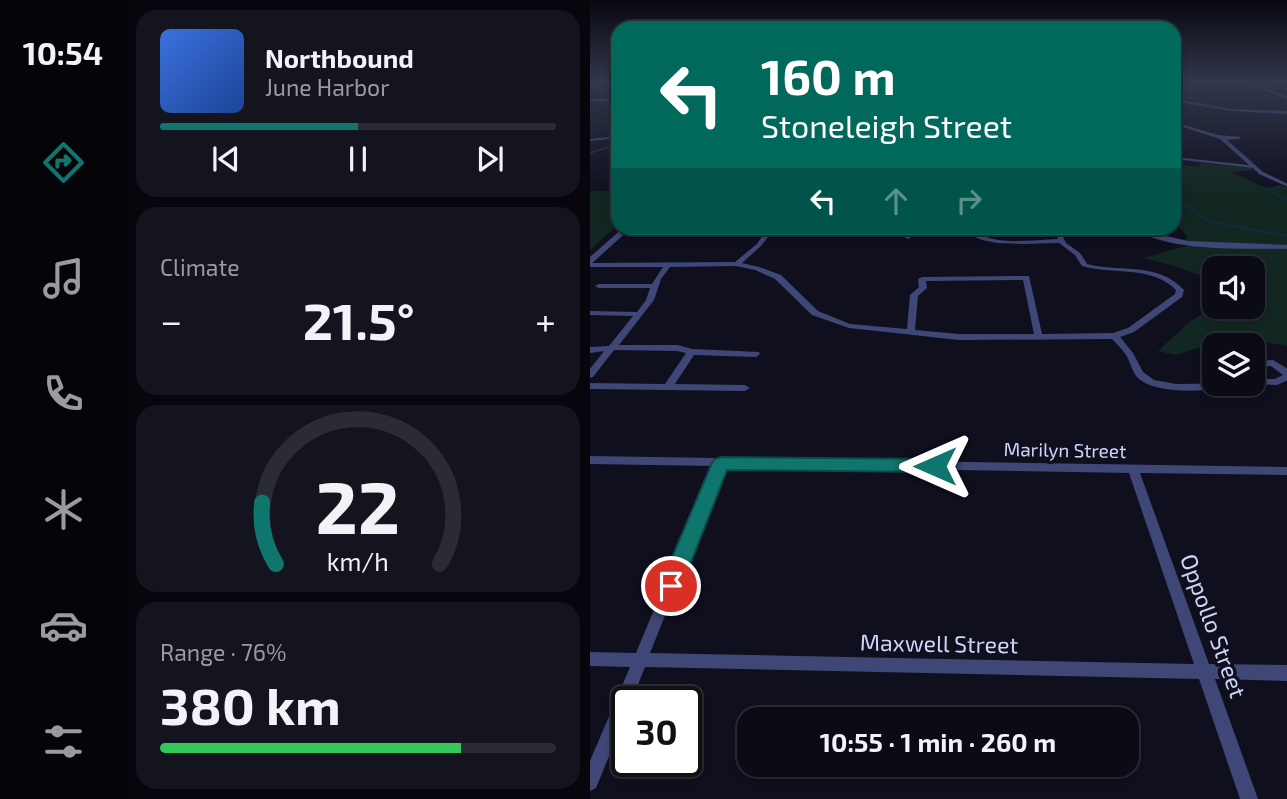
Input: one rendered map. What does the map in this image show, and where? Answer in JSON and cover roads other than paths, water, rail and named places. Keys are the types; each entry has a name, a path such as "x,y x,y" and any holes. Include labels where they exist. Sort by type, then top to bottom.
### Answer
{"street":[{"path":"1181,125 1222,138 1265,176 1287,186"},
{"path":"590,140 611,138"},
{"path":"1181,159 1254,167"},
{"path":"590,263 620,235"},
{"path":"739,265 752,257 767,235"},
{"path":"973,235 990,241 1061,240"},
{"path":"590,263 739,265 757,268 778,277 815,313 825,318 850,326 959,337 1114,336 1131,330 1177,298 1180,290 1170,281 1143,272 1086,266 1059,235"},
{"path":"1151,235 1176,241 1287,247"},
{"path":"590,375 650,300 668,264"},
{"path":"911,332 914,295 922,288 922,279 1026,278 1040,337"},
{"path":"599,286 655,286"},
{"path":"590,313 639,314"},
{"path":"1114,336 1129,354 1141,376 1150,383 1167,386 1202,385"},
{"path":"590,350 609,350 623,346 756,354"},
{"path":"668,387 691,352"},
{"path":"1265,363 1273,363 1287,375 1277,382 1265,382"},
{"path":"590,386 745,388"},
{"name":"Marilyn Street","path":"590,460 1287,471"},
{"path":"590,782 721,463"},
{"name":"Oppollo Street","path":"1133,468 1249,799"},
{"name":"Maxwell Street","path":"590,659 1287,673"}],"waterway":[{"path":"590,153 611,146"},
{"path":"1278,186 1272,192 1288,201"},
{"path":"1181,202 1210,222 1288,236"}]}
